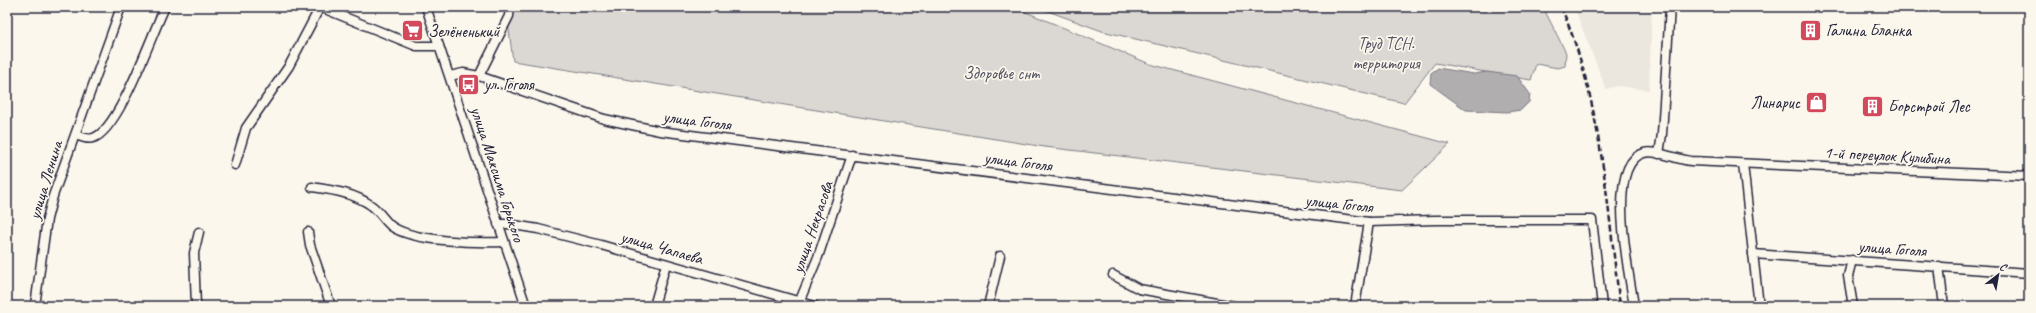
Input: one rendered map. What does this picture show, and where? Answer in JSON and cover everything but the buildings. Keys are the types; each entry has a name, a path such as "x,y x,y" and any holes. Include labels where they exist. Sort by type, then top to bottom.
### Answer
{"street":[{"name":"улица Ленина","path":"35,306 47,219 59,174 76,135 121,7"},
{"path":"76,135 92,139 98,136 119,112 165,7"},
{"path":"235,165 246,128 289,66 320,7 416,46 439,46"},
{"name":"улица Максима Горького","path":"426,7 526,306"},
{"path":"480,76 509,16 510,7"},
{"path":"1659,154 1662,134 1670,7"},
{"name":"улица Гоголя","path":"450,76 463,73 480,76 620,123 660,130 1369,222 1435,220 1592,220 1602,306"},
{"name":"1-й переулок Кулибина","path":"1634,306 1621,202 1625,177 1632,162 1642,153 1647,152 1659,154 1678,160 1743,164 2029,176"},
{"name":"улица Некрасова","path":"799,304 828,229 852,155"},
{"path":"1743,164 1759,306"},
{"path":"312,187 333,190 355,197 372,206 391,226 422,236 457,241 504,242"},
{"path":"1355,306 1369,222"},
{"name":"улица Чапаева","path":"498,224 508,224 538,229 601,244 799,304 815,306"},
{"path":"196,306 194,253 199,232"},
{"path":"308,232 310,245 330,306"},
{"name":"улица Гоголя","path":"1753,254 2029,273"},
{"path":"988,306 1000,256"},
{"path":"1852,260 1848,276 1853,306"},
{"path":"654,306 666,264"},
{"path":"1939,266 1944,306"},
{"path":"1113,275 1139,289 1234,306"}],"shaded area":[{"path":"1574,7 1652,7 1649,90 1617,86 1606,89"},
{"path":"1438,68 1474,74 1487,72 1517,76 1530,94 1529,102 1521,110 1507,112 1466,110 1430,84 1431,73"}],"green space":[{"name":"Здоровье снт","path":"506,7 1014,7 1150,64 1450,144 1402,190 1045,147 513,61"},
{"name":"Труд ТСН. территория","path":"1037,7 1543,7 1566,53 1565,66 1558,68 1536,64 1531,80 1435,63 1404,103 1102,31"}],"railway":[{"path":"1561,7 1575,42 1586,79 1594,116 1601,154 1620,306"}],"place":[{"name":"Галина Бланка","path":"1810,30"},
{"name":"Зелёненький","path":"412,31"},
{"name":"ул. Гоголя","path":"468,84"},
{"name":"Линарис","path":"1816,102"},
{"name":"Борстрой Лес","path":"1872,106"}]}
